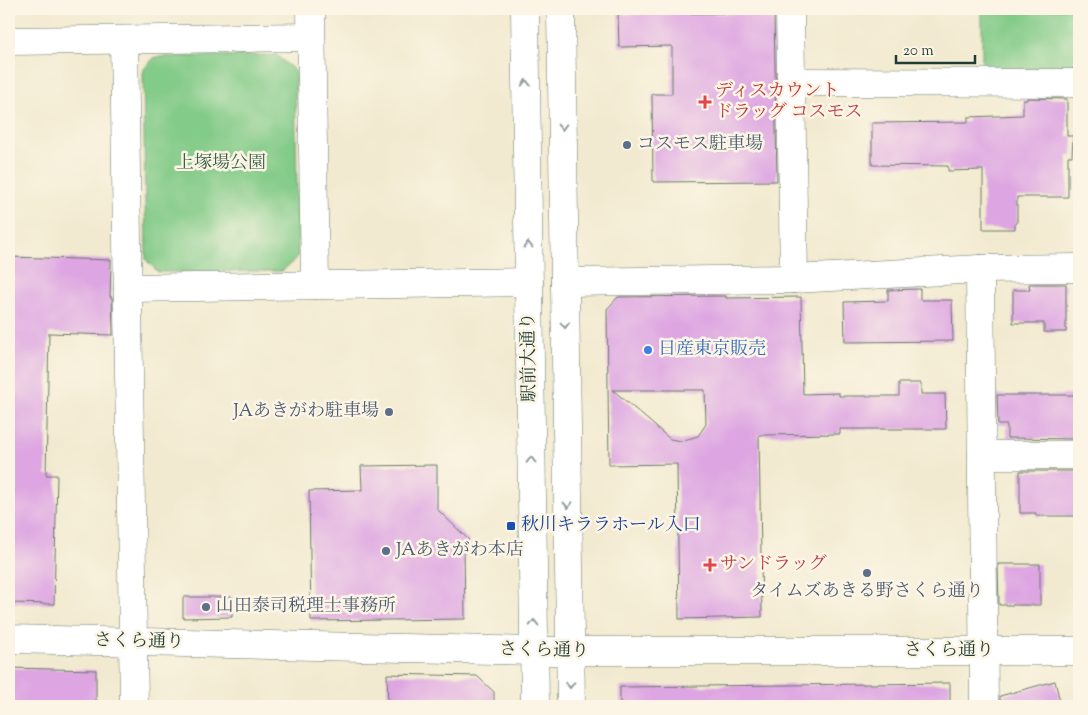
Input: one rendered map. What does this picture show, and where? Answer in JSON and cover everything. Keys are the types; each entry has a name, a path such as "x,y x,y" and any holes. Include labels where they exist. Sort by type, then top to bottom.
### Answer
{"street":[{"path":"311,9 315,285"},
{"name":"駅前大通り","path":"524,9 535,706"},
{"name":"駅前大通り","path":"560,9 571,706"},
{"path":"790,9 794,279"},
{"path":"9,42 311,37"},
{"path":"124,40 134,706"},
{"path":"791,82 1079,83"},
{"path":"565,282 794,279 980,269 1079,268"},
{"path":"980,269 984,706"},
{"path":"128,288 529,282"},
{"path":"982,455 1079,455"},
{"name":"さくら通り","path":"9,639 534,651 1079,651"}],"green space":[{"path":"982,9 1079,9 1079,69 982,68"},
{"name":"上塚場公園","path":"276,55 295,71 298,257 282,271 158,272 146,260 143,70 155,57"}],"building":[{"path":"774,13 777,181 653,182 652,94 672,94 672,46 619,47 618,14"},
{"path":"1027,98 1067,99 1067,136 1073,136 1072,156 1068,156 1068,197 1017,197 1017,223 1015,223 1015,229 983,229 983,170 948,171 948,166 872,165 872,123 968,122 968,117 1023,115 1023,100 1027,100"},
{"path":"9,257 111,260 110,297 112,297 113,335 49,333 46,475 57,475 54,604 9,603"},
{"path":"1029,284 1066,284 1066,332 1044,332 1044,323 1013,323 1013,290 1030,290"},
{"path":"920,289 920,300 952,300 953,341 845,342 844,302 888,301 888,290"},
{"path":"618,297 801,297 803,394 839,393 839,396 899,396 899,383 921,383 921,394 945,394 946,429 840,429 840,434 759,435 762,617 679,619 677,464 609,465 607,309","holes":["613,390 705,390 706,424 698,436 681,441 670,439"]},
{"path":"997,395 1079,395 1079,439 1007,438 1007,425 998,425"},
{"path":"437,465 437,509 469,540 464,546 465,619 311,621 309,491 362,490 361,466"},
{"path":"1020,471 1079,471 1079,516 1036,516 1036,513 1020,513"},
{"path":"998,564 1040,564 1040,605 999,605"},
{"path":"183,597 232,597 232,617 183,618"},
{"path":"9,668 96,670 96,706 9,706"},
{"path":"387,674 477,676 494,692 494,706 388,706"},
{"path":"1055,681 1061,706 1000,706 1000,696"},
{"path":"950,683 950,706 620,706 620,687"}],"place":[{"name":"ディスカウント ドラッグ コスモス","path":"705,102"},
{"name":"コスモス駐車場","path":"627,145"},
{"name":"日産東京販売","path":"648,350"},
{"name":"JAあきがわ駐車場","path":"389,412"},
{"name":"秋川キララホール入口","path":"511,526"},
{"name":"JAあきがわ本店","path":"386,551"},
{"name":"サンドラッグ","path":"710,565"},
{"name":"タイムズあきる野さくら通り","path":"867,573"},
{"name":"山田泰司税理士事務所","path":"206,607"}]}
